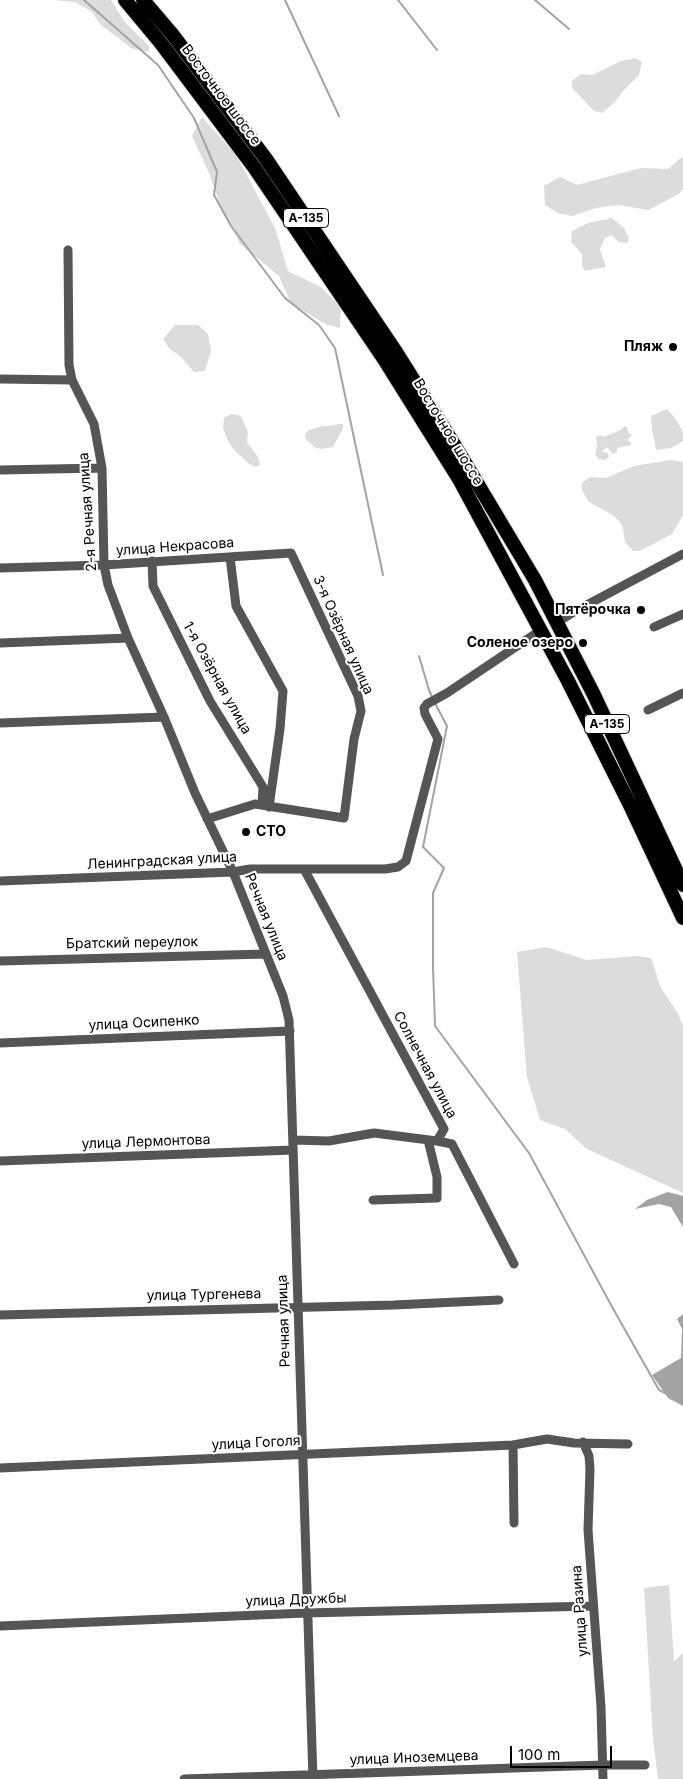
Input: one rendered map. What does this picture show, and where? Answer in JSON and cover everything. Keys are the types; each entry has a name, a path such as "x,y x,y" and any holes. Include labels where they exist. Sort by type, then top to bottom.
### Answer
{"highway":[{"name":"Восточное шоссе","path":"125,0 160,42 254,167 384,359 448,449 535,580 594,696 683,885"},
{"name":"Восточное шоссе","path":"143,0 172,34 266,159 396,352 448,449 459,479 541,630 630,805 683,918"},
{"path":"630,805 636,811 654,847 657,851 661,852 663,850 662,845 655,826"}],"street":[{"name":"2-я Речная улица","path":"68,250 70,365 72,380 94,424 102,468 104,565 108,585 128,638 207,819 233,872"},
{"path":"0,379 72,380"},
{"path":"0,470 102,468"},
{"name":"улица Некрасова","path":"0,568 104,565 291,553"},
{"name":"3-я Озёрная улица","path":"266,806 344,818 354,739 361,711 358,696 291,553"},
{"path":"556,624 579,609 683,554"},
{"path":"207,819 255,804 266,806 280,729 283,691 236,606 230,557"},
{"name":"1-я Озёрная улица","path":"152,561 153,586 210,701 263,787 266,806"},
{"path":"654,627 683,614"},
{"name":"Ленинградская улица","path":"0,881 250,870 384,870 398,867 406,861 438,739 425,714 424,708 427,704 541,630"},
{"path":"0,643 128,638"},
{"path":"648,710 683,693"},
{"path":"0,723 164,717"},
{"name":"Солнечная улица","path":"304,869 444,1129 432,1140"},
{"name":"Речная улица","path":"233,872 287,1009 290,1031 301,1455 312,1777"},
{"name":"Братский переулок","path":"0,961 266,954"},
{"name":"улица Осипенко","path":"0,1043 290,1031"},
{"path":"293,1140 329,1141 374,1134 452,1144 514,1264"},
{"path":"373,1200 437,1198 437,1177 432,1140"},
{"name":"улица Лермонтова","path":"0,1161 293,1150"},
{"name":"улица Тургенева","path":"0,1314 394,1305 499,1300"},
{"name":"улица Гоголя","path":"0,1468 513,1445 547,1439 574,1443 628,1444"},
{"name":"улица Разина","path":"584,1442 589,1456 590,1469 588,1530 601,1716 603,1779"},
{"path":"513,1445 514,1523"},
{"name":"улица Дружбы","path":"0,1626 306,1613 593,1606"},
{"name":"улица Иноземцева","path":"184,1779 312,1777 603,1764 645,1764"}],"shaded area":[{"path":"53,0 111,0 124,21 149,46 149,52 133,49 101,25 91,11 75,2"},
{"path":"635,58 642,62 639,75 615,102 602,113 594,111 572,88 572,81 581,74 592,75 621,61"},
{"path":"202,117 236,155 275,228 288,271 321,287 341,308 340,328 325,324 291,303 279,276 240,244 220,205 209,173 192,136"},
{"path":"683,156 683,189 679,194 648,210 619,205 596,208 572,216 558,213 545,205 544,186 560,177 577,185 641,168 668,169"},
{"path":"612,218 624,228 629,238 627,243 618,242 612,235 605,238 600,249 606,267 585,271 582,266 582,254 571,242 572,231 588,223"},
{"path":"175,325 198,325 208,334 211,350 205,371 194,372 181,357 170,349 163,339"},
{"path":"667,409 683,432 683,441 671,448 656,450 651,416"},
{"path":"231,414 241,416 248,432 247,442 258,457 260,465 256,467 248,463 234,450 228,441 223,428 224,418"},
{"path":"343,424 343,428 333,447 321,449 314,447 306,439 305,434 309,430"},
{"path":"624,426 627,427 628,432 632,435 627,440 631,442 631,445 617,448 617,452 613,454 607,447 602,452 608,453 609,457 605,460 598,459 595,454 597,447 596,437 601,435 603,437 621,430"},
{"path":"671,460 683,462 683,515 672,534 640,551 633,551 625,542 620,522 613,515 589,502 582,490 582,483 590,477 606,478 634,466"},
{"path":"546,947 587,960 637,956 651,958 661,988 683,1025 683,1193 587,1149 565,1129 540,1120 527,1077 517,952"},
{"path":"668,1192 683,1196 683,1227 671,1207 659,1204 635,1209 647,1200"},
{"path":"683,1314 683,1406 668,1398 652,1375 681,1358 682,1329 677,1319"},
{"path":"669,1585 674,1661 683,1653 683,1779 658,1779 653,1739 644,1588"}],"waterway":[{"path":"84,0 158,65 194,118 217,172 214,195 231,226 285,298 319,325 335,348 383,575"},
{"path":"285,0 339,116"},
{"path":"398,0 437,50"},
{"path":"535,0 569,29"},
{"path":"419,656 433,699"},
{"path":"435,703 447,726 423,847 444,868 433,893 435,1026 529,1153 659,1390 665,1393"}],"place":[{"name":"Пляж","path":"673,347"},
{"name":"Пятёрочка","path":"641,610"},
{"name":"Соленое озеро","path":"583,643"},
{"name":"СТО","path":"246,832"}]}
